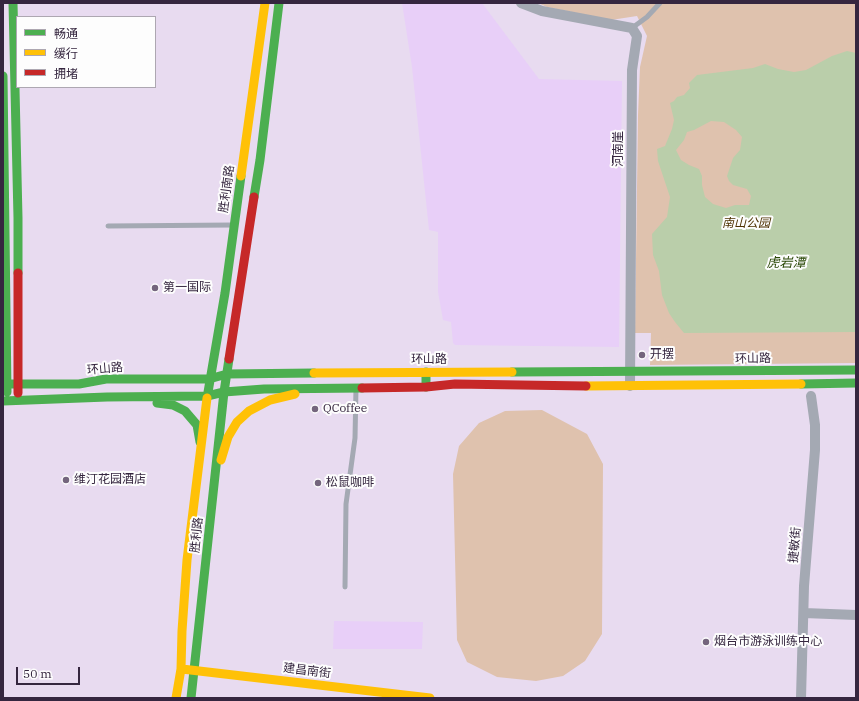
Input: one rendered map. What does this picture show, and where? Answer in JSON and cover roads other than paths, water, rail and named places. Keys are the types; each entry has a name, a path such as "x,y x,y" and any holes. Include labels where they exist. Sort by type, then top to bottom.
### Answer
{"main road":[{"path":"13,3 18,218 18,400"},
{"name":"胜利南路","path":"209,379 225,293 265,3"},
{"path":"227,374 260,160 279,3"},
{"path":"3,76 5,401"},
{"path":"4,219 18,218"},
{"name":"环山路","path":"5,384 79,384 106,379 209,379 227,374 856,370"},
{"path":"426,372 426,387"},
{"name":"胜利路","path":"191,698 227,374"},
{"name":"胜利路","path":"176,698 181,669 187,560 209,379"},
{"name":"环山路","path":"5,401 117,397 207,396 224,392 264,389 426,387 455,384 630,386 856,383"},
{"path":"215,481 228,436 237,422 249,410 270,400 298,393 330,389"},
{"path":"117,397 173,405 184,411 197,425 200,450"},
{"name":"建昌南街","path":"181,669 430,698"}],"street":[{"path":"522,3 542,11 632,28"},
{"name":"河南崖","path":"630,386 632,70 637,36 632,28"},
{"name":"捷敏街","path":"801,698 804,586 815,450 815,425 811,396"},
{"path":"804,613 856,615"}],"lane":[{"path":"632,28 647,17 660,3"},
{"path":"108,226 234,225"},
{"path":"345,587 346,504 355,438 356,388"}],"water":[{"name":"虎岩潭","path":"847,51 856,53 856,332 684,333 669,313 662,295 659,271 653,255 652,234 667,217 670,197 658,161 657,149 665,146 672,129 674,120 670,103 677,97 684,95 690,88 689,83 697,75 753,68 765,64 778,69 794,72 806,70 832,56","holes":["711,121 724,122 736,130 742,137 740,150 733,158 727,176 733,185 747,189 751,196 749,205 735,205 726,208 713,204 705,197 702,185 702,176 699,169 681,160 676,150 684,140 687,132"]}],"place":[{"name":"第一国际","path":"155,288"},
{"name":"开摆","path":"642,355"},
{"name":"QCoffee","path":"315,409"},
{"name":"维汀花园酒店","path":"66,480"},
{"name":"松鼠咖啡","path":"318,483"},
{"name":"烟台市游泳训练中心","path":"706,642"}],"park label":[{"name":"南山公园","path":"746,224"}]}
